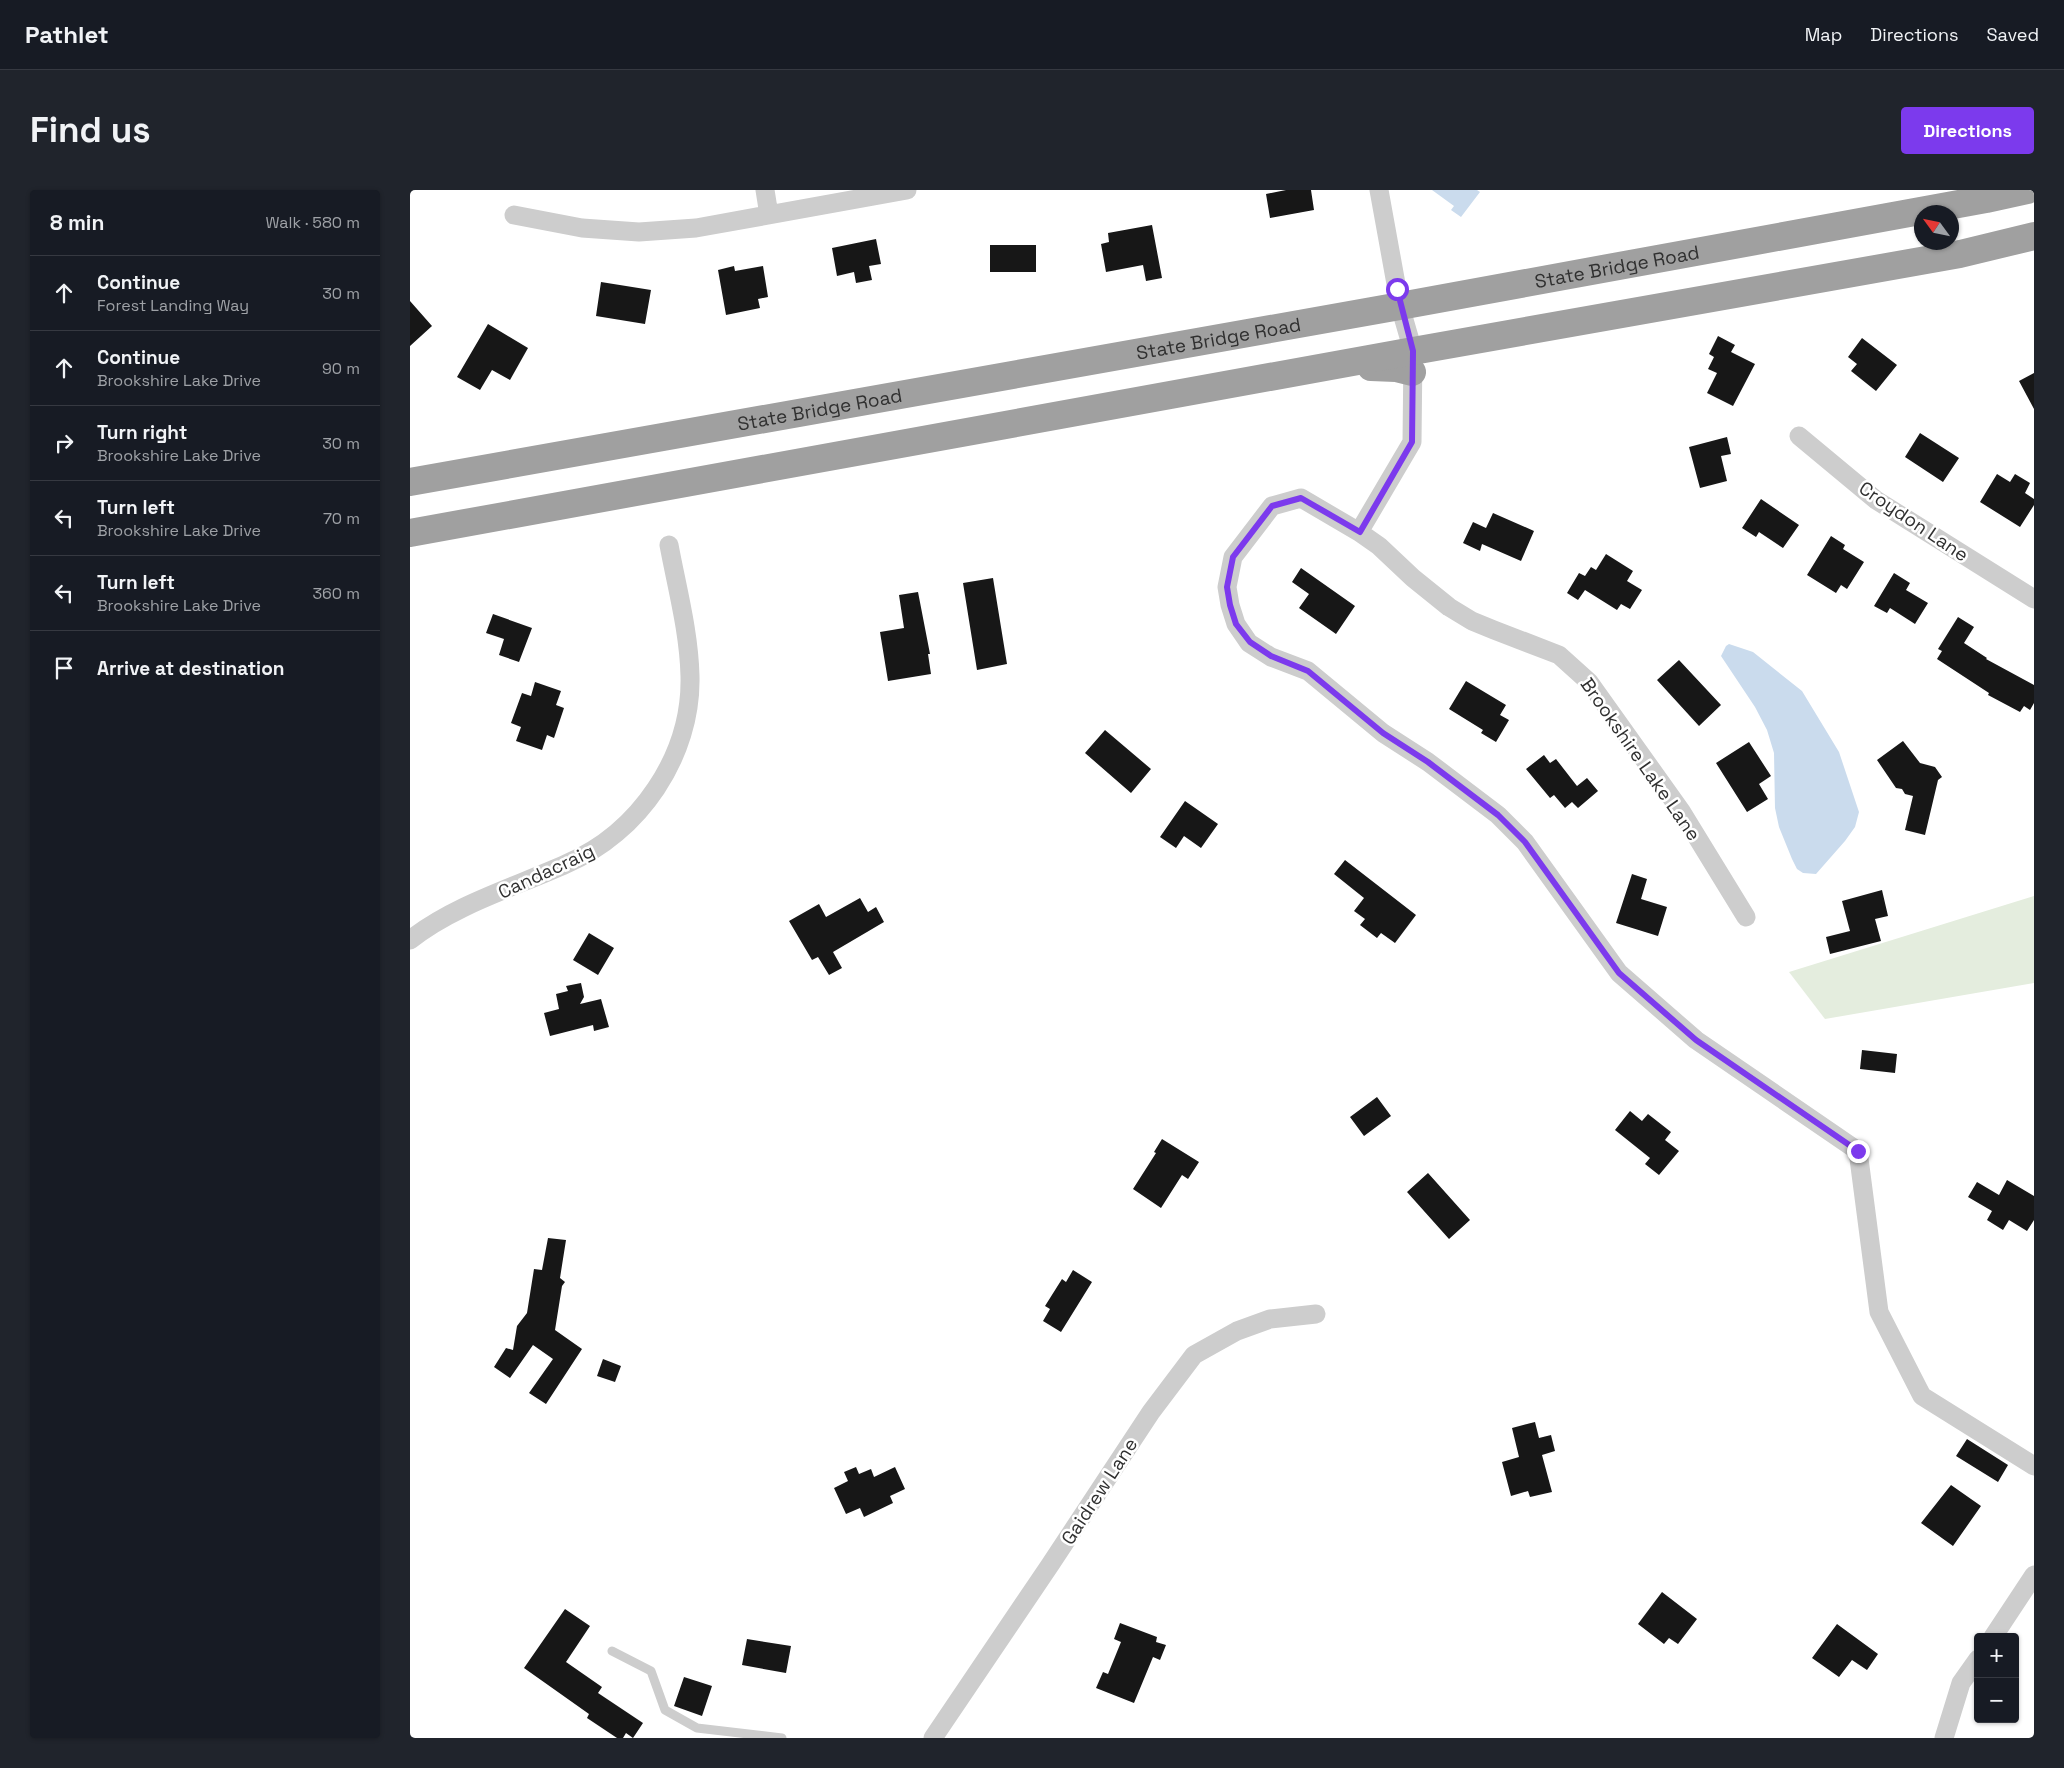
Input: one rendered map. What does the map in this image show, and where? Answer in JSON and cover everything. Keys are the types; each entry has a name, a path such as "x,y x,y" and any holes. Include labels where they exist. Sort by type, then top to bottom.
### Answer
{"highway":[{"name":"State Bridge Road","path":"410,482 1400,306 1967,203 2027,190"},
{"path":"410,533 1264,377 1413,361 1960,254 2034,236"}],"street":[{"path":"765,190 769,215"},
{"path":"514,215 582,228 639,232 696,228 907,190"},
{"path":"1360,532 1412,442 1413,361 1400,306 1378,190"},
{"name":"Croydon Lane","path":"1799,436 1876,500 2034,598"},
{"name":"Brookshire Lake Lane","path":"1746,917 1681,811 1589,682 1559,655 1472,621 1449,607 1413,578 1379,546 1360,532 1301,498 1272,506 1233,557 1229,569 1227,587 1230,605 1236,624 1251,644 1271,656 1308,671 1383,733 1428,762 1498,815 1525,842 1619,973 1696,1040 1858,1151 1879,1312 1922,1396 2034,1466"},
{"name":"Candacraig","path":"410,940 450,914 569,863 594,850 627,824 652,795 668,768 680,739 688,708 690,677 687,645 669,545"},
{"name":"Gaidrew Lane","path":"933,1738 1151,1412 1194,1355 1237,1331 1270,1318 1316,1314"},
{"path":"1996,1633 2034,1575"},
{"path":"1944,1738 1961,1684 1974,1666"}],"lane":[{"path":"612,1651 651,1671 665,1710 697,1728 782,1738"}],"green space":[{"path":"2034,896 2034,983 1825,1019 1789,972"}],"water":[{"path":"1432,190 1477,190 1480,192 1461,217 1451,210 1454,206"},
{"path":"1729,644 1753,652 1802,691 1839,752 1859,812 1855,827 1816,874 1803,873 1797,869 1779,827 1775,808 1774,753 1767,730 1755,707 1721,656"}],"building":[{"path":"1286,190 1311,190 1314,210 1270,218 1266,194"},
{"path":"1152,225 1162,278 1146,281 1143,265 1106,272 1101,244 1109,242 1108,233"},
{"path":"876,239 881,264 869,266 872,280 856,283 854,272 837,276 832,248"},
{"path":"990,245 1036,245 1036,272 990,272"},
{"path":"734,266 735,271 763,266 768,297 758,299 760,308 726,315 718,270"},
{"path":"601,282 651,290 645,324 596,316"},
{"path":"410,301 432,326 410,346"},
{"path":"488,324 528,348 510,380 492,370 480,390 457,377"},
{"path":"1718,336 1735,345 1731,352 1755,364 1733,406 1707,393 1717,373 1708,369 1714,357 1709,354"},
{"path":"1862,338 1897,365 1876,391 1851,371 1857,364 1848,357"},
{"path":"2034,373 2034,409 2019,381"},
{"path":"1920,433 1959,458 1943,482 1905,457"},
{"path":"1727,437 1731,454 1721,456 1727,481 1700,488 1689,447"},
{"path":"1997,474 2010,482 2015,474 2030,483 2025,493 2034,499 2034,505 2020,527 1980,502"},
{"path":"1761,499 1799,525 1783,548 1759,532 1756,537 1742,528"},
{"path":"1493,513 1534,531 1521,561 1482,544 1480,551 1463,543 1473,522 1486,528"},
{"path":"1831,536 1845,545 1843,549 1864,562 1847,589 1841,585 1836,593 1807,575"},
{"path":"1606,554 1633,571 1627,581 1642,590 1630,609 1621,604 1617,610 1585,590 1578,600 1567,593 1579,573 1585,576 1591,567 1596,570"},
{"path":"1301,568 1355,606 1336,634 1299,608 1309,594 1292,582"},
{"path":"1894,573 1910,583 1906,590 1928,603 1915,624 1890,608 1887,613 1874,606"},
{"path":"993,578 1007,664 977,670 963,583"},
{"path":"918,592 930,654 928,654 931,674 888,681 880,632 904,628 899,595"},
{"path":"493,614 532,628 519,662 499,655 504,639 486,633"},
{"path":"1958,617 1974,627 1964,643 1986,659 2034,685 2034,703 2030,710 2024,706 2020,712 1988,695 1989,693 1937,659 1942,651 1938,649"},
{"path":"1679,660 1721,705 1699,726 1657,680"},
{"path":"1466,681 1506,705 1500,715 1509,720 1496,742 1481,733 1483,730 1449,709"},
{"path":"535,682 561,691 556,705 564,708 554,738 547,735 542,750 516,741 521,727 511,723 522,693 531,696"},
{"path":"1105,730 1151,769 1131,793 1085,753"},
{"path":"1903,741 1920,763 1935,767 1942,777 1938,780 1925,835 1905,830 1913,796 1905,794 1902,789 1896,788 1877,760"},
{"path":"1749,742 1771,776 1759,784 1768,799 1747,812 1716,763"},
{"path":"1544,755 1550,763 1556,759 1577,786 1587,778 1598,791 1578,808 1572,802 1565,808 1554,795 1550,798 1526,769"},
{"path":"1185,801 1218,824 1201,848 1184,836 1176,848 1160,837"},
{"path":"1345,860 1416,915 1395,943 1381,933 1377,938 1360,925 1365,919 1354,911 1364,898 1334,874"},
{"path":"1632,874 1647,879 1641,899 1667,907 1658,936 1616,923"},
{"path":"1882,890 1888,916 1875,919 1881,941 1830,954 1826,937 1850,931 1842,901"},
{"path":"860,898 868,912 876,907 884,922 833,952 842,968 829,975 818,957 812,960 789,921 819,904 826,917"},
{"path":"589,933 614,948 598,975 573,960"},
{"path":"581,983 584,997 580,1004 601,999 609,1027 594,1031 593,1025 550,1036 544,1013 559,1009 556,994 568,991 566,986"},
{"path":"1862,1050 1897,1054 1895,1073 1860,1069"},
{"path":"1377,1097 1391,1116 1364,1136 1350,1117"},
{"path":"1630,1111 1642,1121 1648,1114 1671,1132 1665,1140 1679,1151 1659,1175 1645,1164 1650,1158 1615,1130"},
{"path":"1162,1139 1199,1162 1188,1179 1182,1175 1161,1208 1133,1189 1156,1153 1154,1152"},
{"path":"1428,1173 1470,1220 1449,1239 1407,1192"},
{"path":"2007,1180 2034,1196 2034,1220 2027,1231 2009,1220 2003,1230 1987,1220 1992,1211 1968,1197 1977,1182 1999,1195"},
{"path":"548,1238 566,1240 560,1278 565,1282 562,1286 555,1330 582,1349 546,1404 529,1393 553,1359 533,1345 510,1378 494,1367 506,1348 513,1350 517,1326 527,1313 534,1269 542,1270"},
{"path":"1073,1270 1092,1282 1061,1332 1043,1321 1050,1309 1045,1306 1062,1279 1066,1282"},
{"path":"603,1359 621,1366 615,1382 597,1376"},
{"path":"1535,1422 1539,1438 1551,1435 1555,1451 1542,1455 1552,1492 1530,1497 1528,1491 1511,1496 1502,1462 1519,1457 1512,1428"},
{"path":"1967,1439 2008,1465 1998,1482 1956,1456"},
{"path":"856,1467 859,1474 871,1469 874,1477 895,1467 905,1489 890,1496 893,1503 864,1517 860,1508 846,1514 834,1488 848,1481 844,1472"},
{"path":"1951,1485 1981,1506 1953,1546 1921,1523"},
{"path":"1662,1592 1697,1619 1678,1644 1669,1638 1664,1644 1638,1624"},
{"path":"565,1609 590,1626 566,1662 602,1687 598,1693 643,1723 633,1738 626,1733 623,1738 617,1738 587,1718 589,1714 524,1668"},
{"path":"1120,1623 1157,1637 1156,1642 1166,1645 1160,1660 1153,1657 1134,1703 1096,1688 1103,1672 1108,1674 1121,1642 1114,1639"},
{"path":"1837,1624 1878,1654 1867,1670 1852,1660 1839,1677 1812,1658"},
{"path":"747,1639 791,1646 786,1673 742,1665"},
{"path":"684,1677 712,1686 702,1716 674,1706"}],"route":[{"path":"1397,289 1413,351 1412,442 1360,532 1301,498 1272,506 1233,557 1229,569 1227,587 1236,624 1251,644 1271,656 1308,671 1383,733 1428,762 1498,815 1525,842 1619,973 1696,1040 1858,1151"}]}
